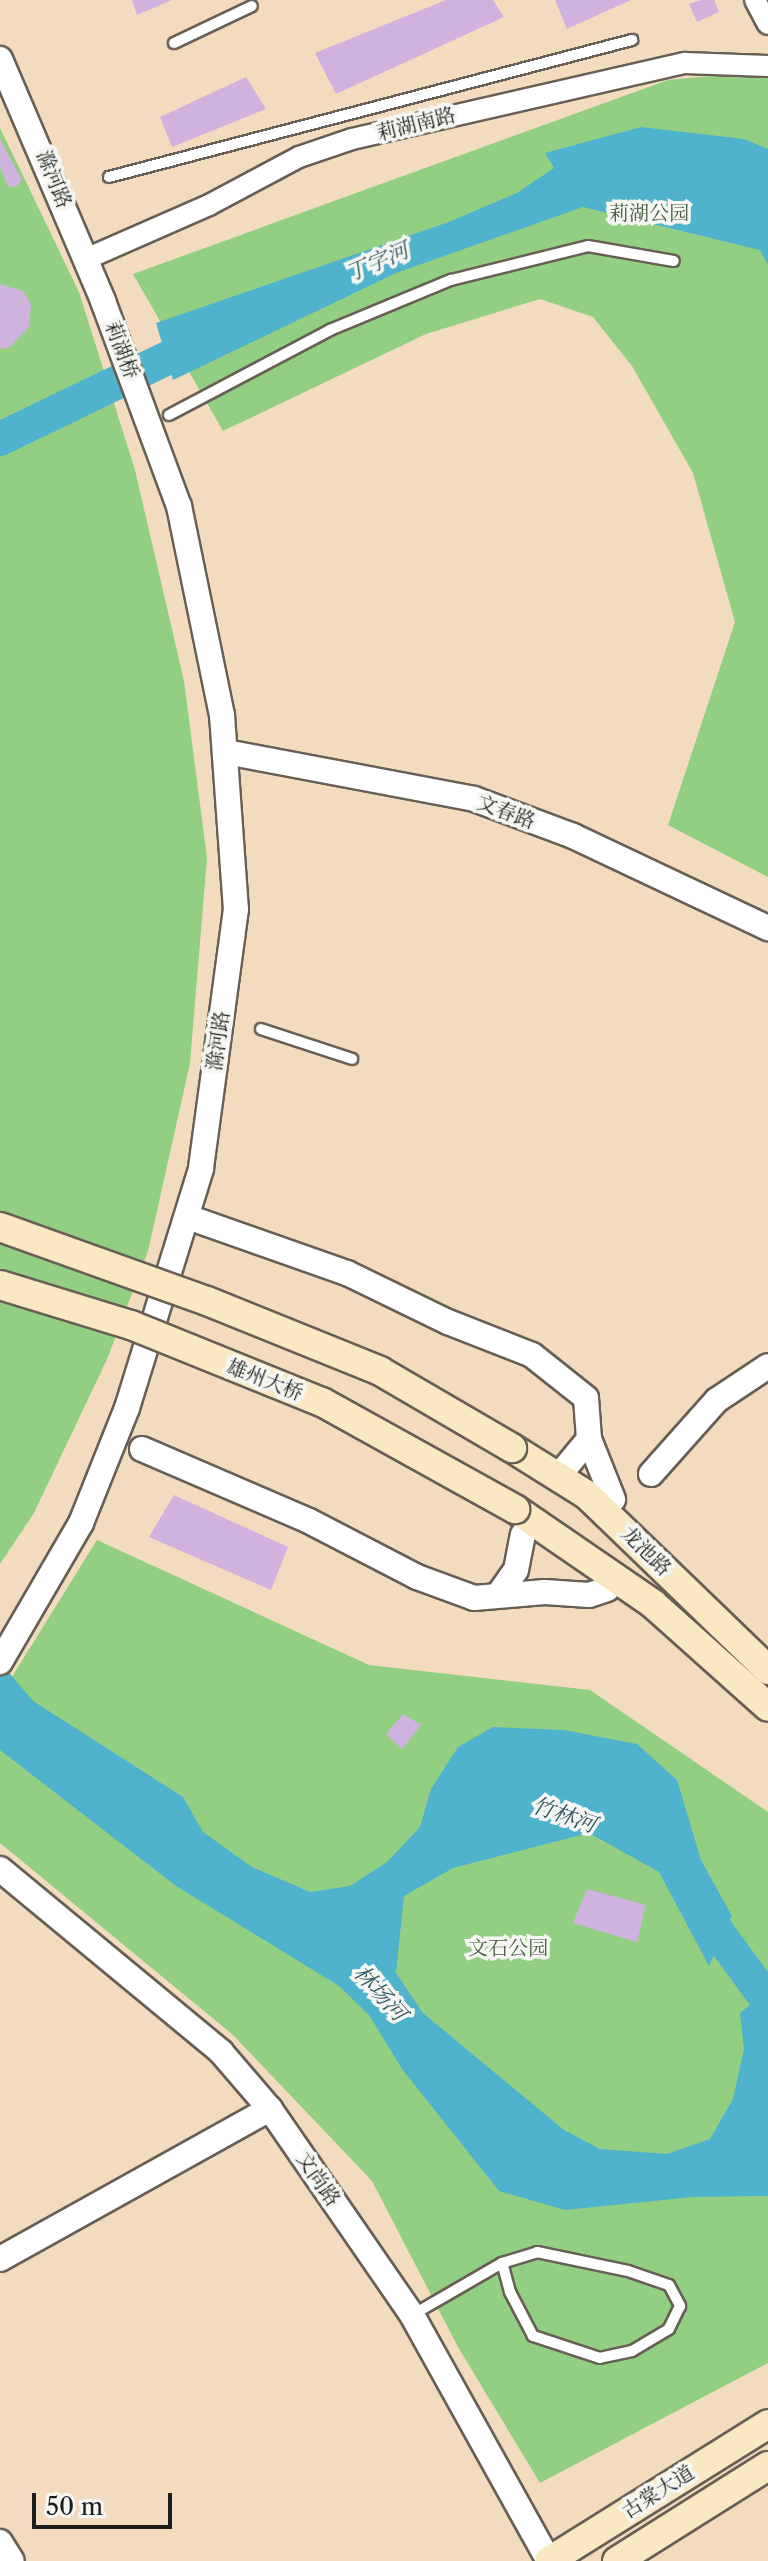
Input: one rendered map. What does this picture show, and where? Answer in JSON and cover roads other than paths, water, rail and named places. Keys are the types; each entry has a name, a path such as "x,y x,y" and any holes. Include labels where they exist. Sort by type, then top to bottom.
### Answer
{"main road":[{"name":"龙池路","path":"0,1227 207,1301 380,1371 587,1495 768,1670"},
{"name":"雄州大桥","path":"0,1285 131,1325 322,1402 519,1522"},
{"name":"龙池路","path":"519,1522 653,1604 768,1707"},
{"name":"古棠大道","path":"549,2561 768,2424"},
{"name":"古棠大道","path":"617,2561 768,2466"}],"street":[{"path":"755,0 768,24"},
{"name":"滁河路","path":"0,59 103,301"},
{"name":"莉湖南路","path":"86,259 283,169 299,157 352,139 685,63 768,66"},
{"name":"莉湖桥","path":"103,301 140,399"},
{"name":"滁河路","path":"3,1658 65,1553 127,1408 201,1169 236,909 226,752 206,624 179,506 140,399"},
{"name":"文春路","path":"226,752 474,799 573,836 768,928"},
{"path":"199,1221 347,1273 448,1322 532,1355 586,1398 589,1439 613,1499"},
{"path":"651,1474 717,1400 768,1366"},
{"path":"561,1473 589,1439"},
{"path":"142,1449 309,1521 417,1577 474,1598 499,1594 589,1595 607,1589"},
{"path":"499,1594 516,1570 519,1522"},
{"name":"文尚路","path":"0,1869 221,2052 270,2109 412,2315 549,2561"},
{"path":"0,2259 270,2109"},
{"path":"0,2542 12,2561"}],"lane":[{"path":"174,43 252,6"},
{"path":"109,177 632,40"},
{"path":"169,415 301,344 451,280 588,246 674,261"},
{"path":"261,1029 352,1059"},
{"path":"412,2315 502,2263 537,2252 628,2271 669,2285 680,2306 669,2329 632,2351 600,2358 533,2336 510,2292 502,2263"}],"water":[{"path":"641,127 744,139 768,149 768,265 760,250 583,207 396,273 173,380 156,323 446,223 517,193 554,168 545,153"},
{"name":"林场河","path":"0,1662 33,1701 183,1797 203,1832 252,1867 310,1892 350,1886 387,1862 420,1827 431,1789 458,1747 493,1727 564,1730 637,1744 677,1780 701,1860 732,1916 709,1966 659,1872 589,1833 453,1868 404,1896 396,1973 423,2013 564,2130 600,2149 667,2154 710,2139 733,2099 744,2049 740,2013 768,1990 768,2196 693,2197 565,2210 499,2191 402,2069 369,2015 339,1986 176,1886 0,1750"}],"waterway":[{"name":"丁字河","path":"0,439 209,338"},
{"name":"竹林河","path":"695,1901 768,2001"}],"park label":[{"name":"莉湖公园","path":"649,213"},
{"name":"文石公园","path":"508,1948"}]}
